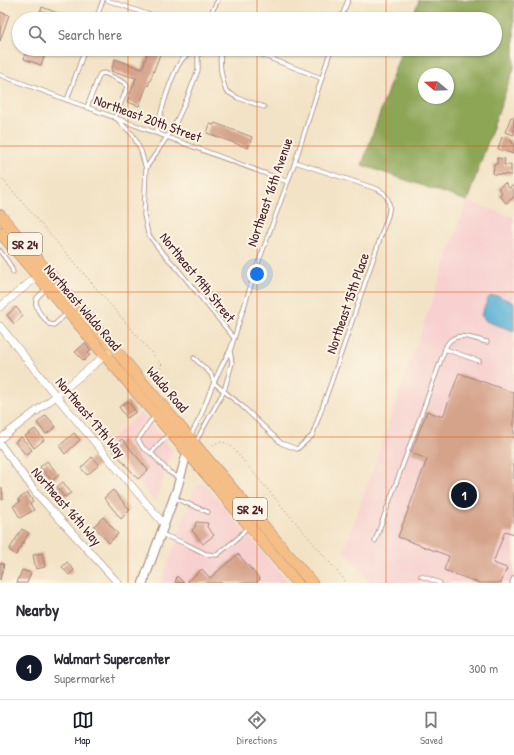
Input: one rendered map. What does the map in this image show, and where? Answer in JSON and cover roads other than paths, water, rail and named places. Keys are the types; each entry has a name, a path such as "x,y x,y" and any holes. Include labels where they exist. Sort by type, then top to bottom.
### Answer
{"highway":[{"name":"Waldo Road","path":"0,215 132,370 249,525 297,583"},
{"name":"Northeast Waldo Road","path":"0,232 144,401"},
{"name":"Waldo Road","path":"144,401 172,433 190,445 312,583"}],"street":[{"path":"0,307 46,268"},
{"name":"Northeast 17th Way","path":"0,326 56,396 164,524"},
{"path":"0,439 56,396 114,348"},
{"name":"Northeast 16th Way","path":"0,444 37,494 118,583"},
{"path":"143,583 180,479 190,445"}],"lane":[{"path":"99,12 103,0"},
{"path":"107,0 141,12"},
{"path":"212,12 218,0"},
{"path":"344,12 348,0"},
{"path":"67,100 83,56"},
{"path":"156,133 161,111 172,78 181,60 186,56"},
{"path":"146,168 177,120 198,70 198,56"},
{"path":"220,56 222,78 226,91 238,98 264,107"},
{"path":"264,56 321,78"},
{"name":"Northeast 16th Avenue","path":"190,445 224,391 232,363 230,351 234,338 256,269 295,162 329,56"},
{"path":"87,108 100,74 105,73 125,83 127,86 116,118"},
{"name":"Northeast 20th Street","path":"0,75 288,182"},
{"name":"Northeast 19th Street","path":"116,118 133,135 146,168 144,215 148,234 234,338"},
{"name":"Northeast 15th Place","path":"224,391 281,443 297,449 312,436 335,373 388,214 389,203 385,194 377,189 295,162"},
{"path":"0,251 12,268 13,272"},
{"path":"47,288 38,297 36,302 37,308 44,318 49,324 54,325 67,312"},
{"path":"375,541 445,349 451,340 458,337 487,342"},
{"path":"445,349 479,361"},
{"path":"190,445 214,383 230,351"},
{"path":"194,358 211,374 214,383 224,391"},
{"path":"156,416 149,423 138,440 143,448 151,453 169,472 180,479"},
{"path":"151,453 172,433"},
{"path":"173,498 208,512"},
{"path":"161,534 206,554 217,555 238,538 249,525"},
{"path":"421,576 440,583"},
{"path":"512,583 514,578"}],"water":[{"path":"498,296 514,303 514,331 486,321 481,315 489,297"}],"place":[{"name":"Walmart Supercenter","path":"464,495"}]}
